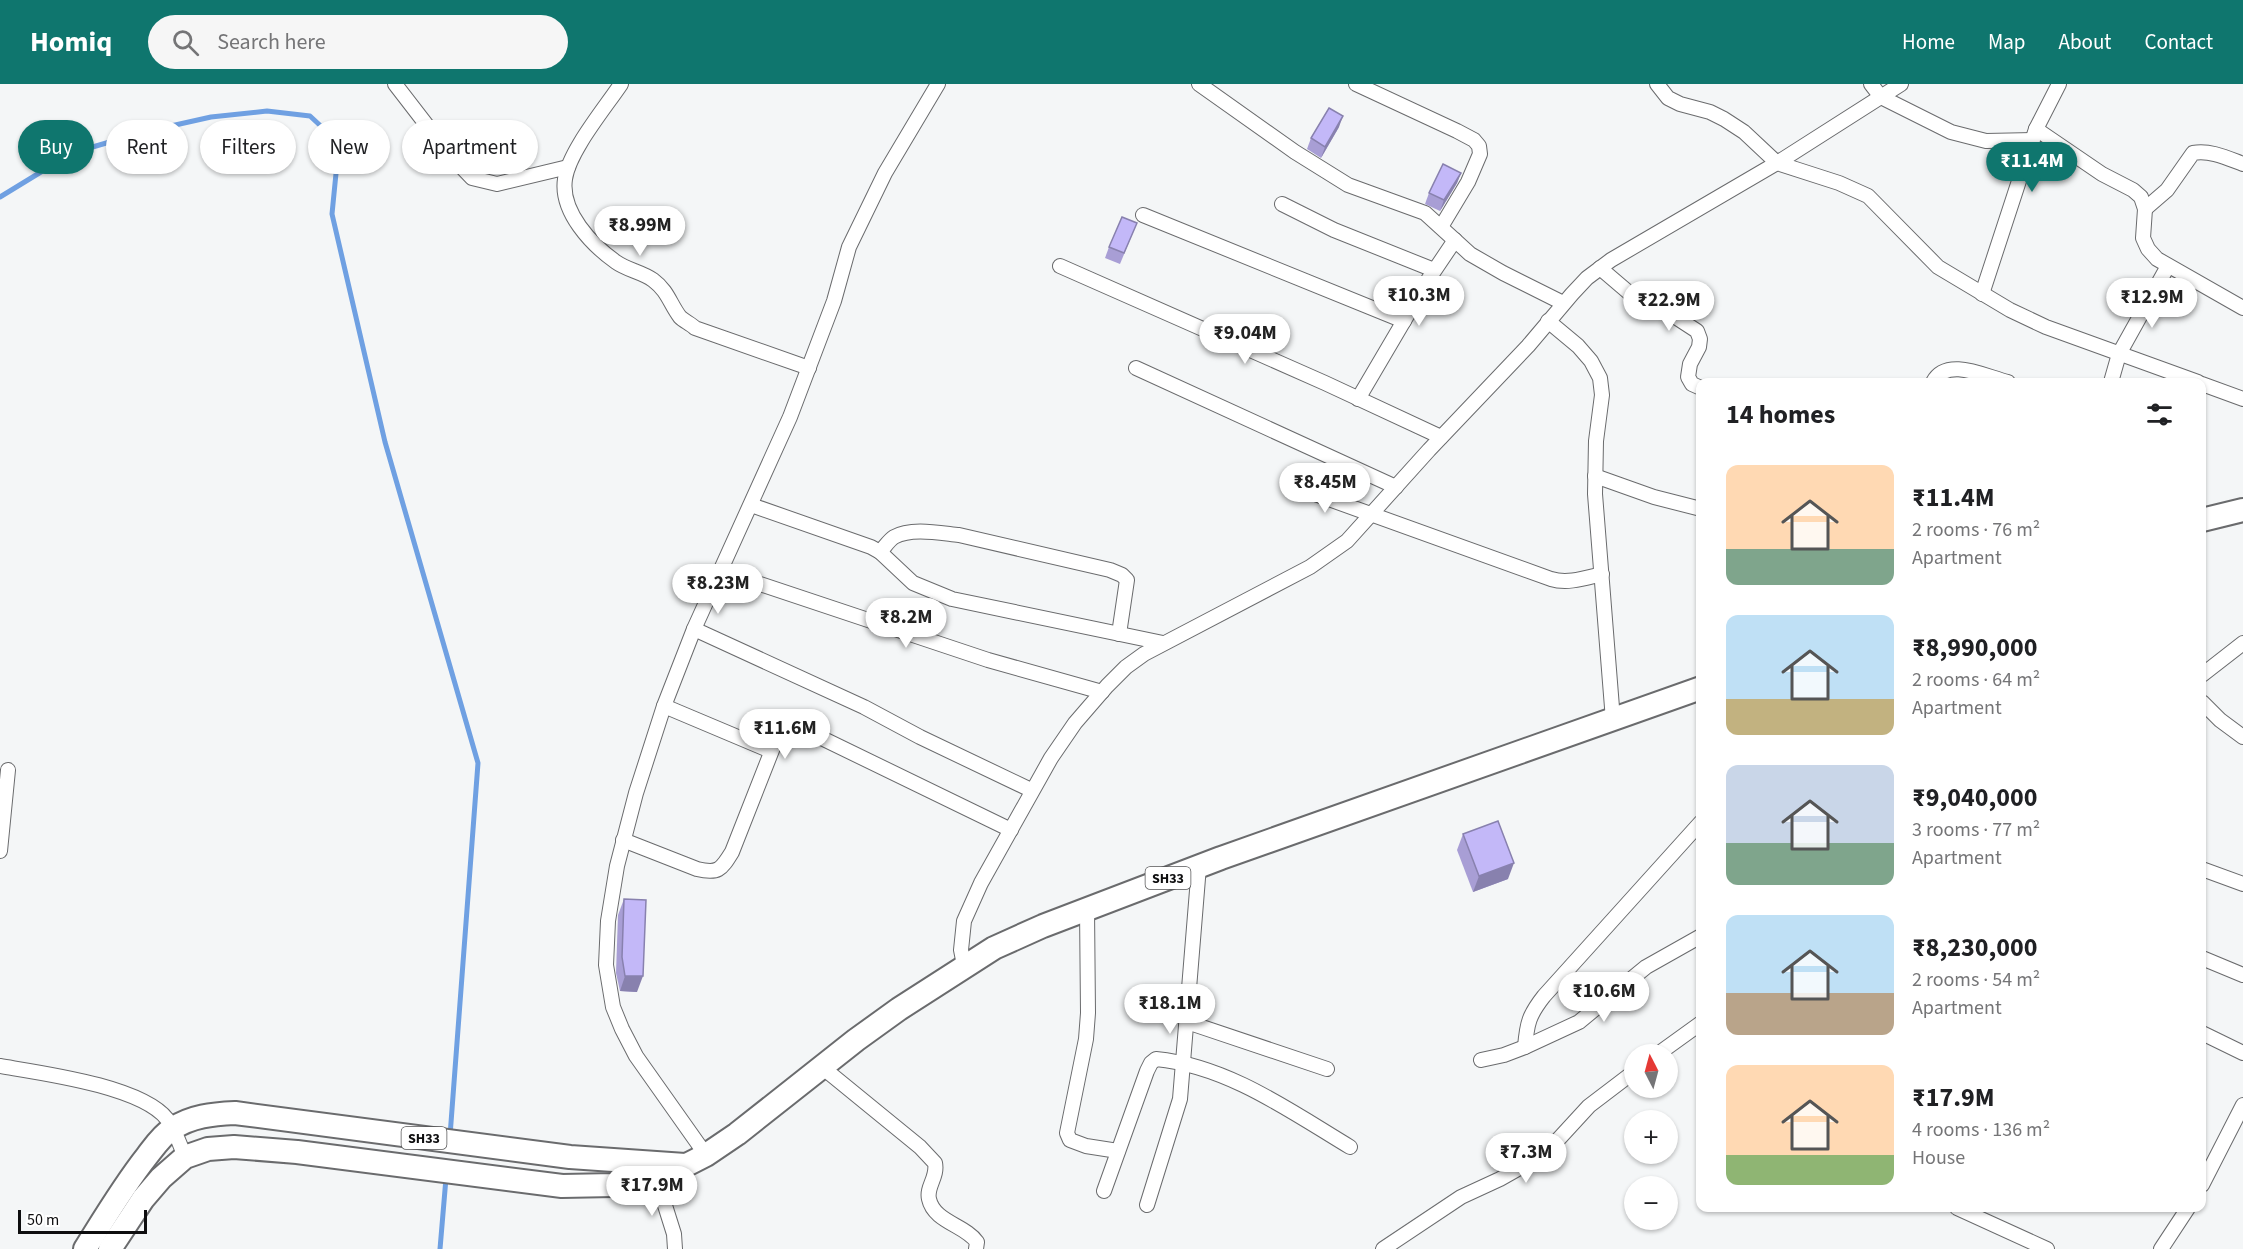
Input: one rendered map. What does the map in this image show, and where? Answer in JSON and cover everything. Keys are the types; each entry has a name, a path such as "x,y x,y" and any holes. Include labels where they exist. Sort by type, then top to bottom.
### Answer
{"main road":[{"path":"2206,519 2243,510"},
{"name":"SH33","path":"110,1249 143,1199 161,1178 185,1157 208,1149 234,1147 297,1152 562,1186 614,1185 657,1180 706,1155 899,1009 964,965 1010,940 1199,866 1696,690"},
{"name":"SH33","path":"85,1249 126,1182 155,1146 172,1129 190,1119 211,1114 235,1113 277,1118 570,1157 685,1165"}],"street":[{"path":"395,84 449,154 472,178 485,183 497,184 568,167"},
{"path":"621,84 576,150 565,180 569,207 591,242 619,264 651,278 662,287 681,318 695,328 809,368"},
{"path":"706,1155 636,1056 613,1007 606,965 611,892 645,762 664,706 694,629 782,438 834,301 849,247 885,173 939,84"},
{"path":"1199,84 1295,152 1348,185 1425,213 1485,263 1563,303"},
{"path":"1657,84 1668,98 1680,104 1710,112 1744,132 1777,163 1839,183 1868,196 1938,267 1982,294 2027,319 2184,378"},
{"path":"1871,84 1881,97 1934,125 1969,138 1986,141 2035,134 2133,190 2141,197 2145,209 2143,238 2148,249 2157,259 2243,308"},
{"path":"964,965 961,938 964,921 981,883 1031,790 1061,742 1126,667 1163,643 1310,567 1347,541 1441,437 1528,346 1563,303 1600,268 1777,163 1901,84"},
{"path":"1982,294 2035,134 2059,84"},
{"path":"1360,85 1457,131 1474,140 1479,146 1480,154 1468,182 1441,227"},
{"path":"2145,209 2167,190 2193,153 2215,154 2243,164"},
{"path":"1282,204 1334,230 1434,270"},
{"path":"1143,215 1404,321"},
{"path":"1358,399 1434,270 1455,240"},
{"path":"1060,266 1441,437"},
{"path":"2112,378 2119,354 2168,266"},
{"path":"1600,268 1634,297 1677,318 1697,331 1700,339 1699,347 1690,364 1688,377 1692,384 1696,385"},
{"path":"1548,321 1578,346 1591,361 1600,378 1602,395 1596,441 1595,476 1613,720"},
{"path":"1136,368 1396,486"},
{"path":"1936,378 1946,370 1958,369 1992,378"},
{"path":"2206,386 2243,399"},
{"path":"1595,476 1654,497 1696,508"},
{"path":"1290,485 1551,579 1566,581 1602,574"},
{"path":"751,505 880,552 913,583 952,599 1163,643"},
{"path":"880,552 894,537 939,532 1110,570 1127,580 1119,633"},
{"path":"721,571 988,660 1102,692"},
{"path":"694,629 864,707 920,737 1031,790"},
{"path":"2206,672 2243,643"},
{"path":"2206,705 2243,737"},
{"path":"664,706 771,751"},
{"path":"623,840 697,869 710,872 718,870 732,852 771,751 783,729 803,729 1011,830"},
{"path":"0,852 8,770"},
{"path":"1525,1047 1527,1024 1532,1011 1696,828"},
{"path":"1147,1205 1180,1099 1199,866"},
{"path":"2206,870 2243,884"},
{"path":"1087,909 1086,1039 1067,1133 1070,1140 1077,1143 1118,1151"},
{"path":"1481,1060 1525,1047 1579,1022 1646,967 1696,939"},
{"path":"2206,960 2243,975"},
{"path":"1186,1022 1327,1069"},
{"path":"1672,1044 1696,1027"},
{"path":"2206,1034 2243,1053"},
{"path":"1104,1191 1150,1063 1156,1059 1183,1061 1258,1092 1350,1147"},
{"path":"0,1066 125,1093 167,1118 185,1157"},
{"path":"822,1067 920,1147 935,1164 935,1176 928,1196 932,1208 972,1235 977,1242 976,1249"},
{"path":"1383,1249 1461,1197 1539,1157 1589,1106 1624,1079"},
{"path":"2206,1177 2243,1104"},
{"path":"2206,1158 2213,1164"},
{"path":"657,1180 674,1234 675,1249"},
{"path":"1967,1212 2047,1249"},
{"path":"2160,1249 2185,1212"}],"building":[{"path":"1329,108 1343,116 1325,147 1311,138"},
{"path":"1443,164 1461,173 1444,200 1429,193"},
{"path":"1122,217 1137,223 1124,253 1109,247"},
{"path":"1498,821 1514,863 1479,876 1463,834"},
{"path":"624,899 646,900 643,976 625,976 622,957"}],"waterway":[{"path":"0,197 72,153 144,132 211,117 267,111 310,116 339,143 332,214 385,442 478,763 450,1136"},
{"path":"440,1249 446,1178"}]}
